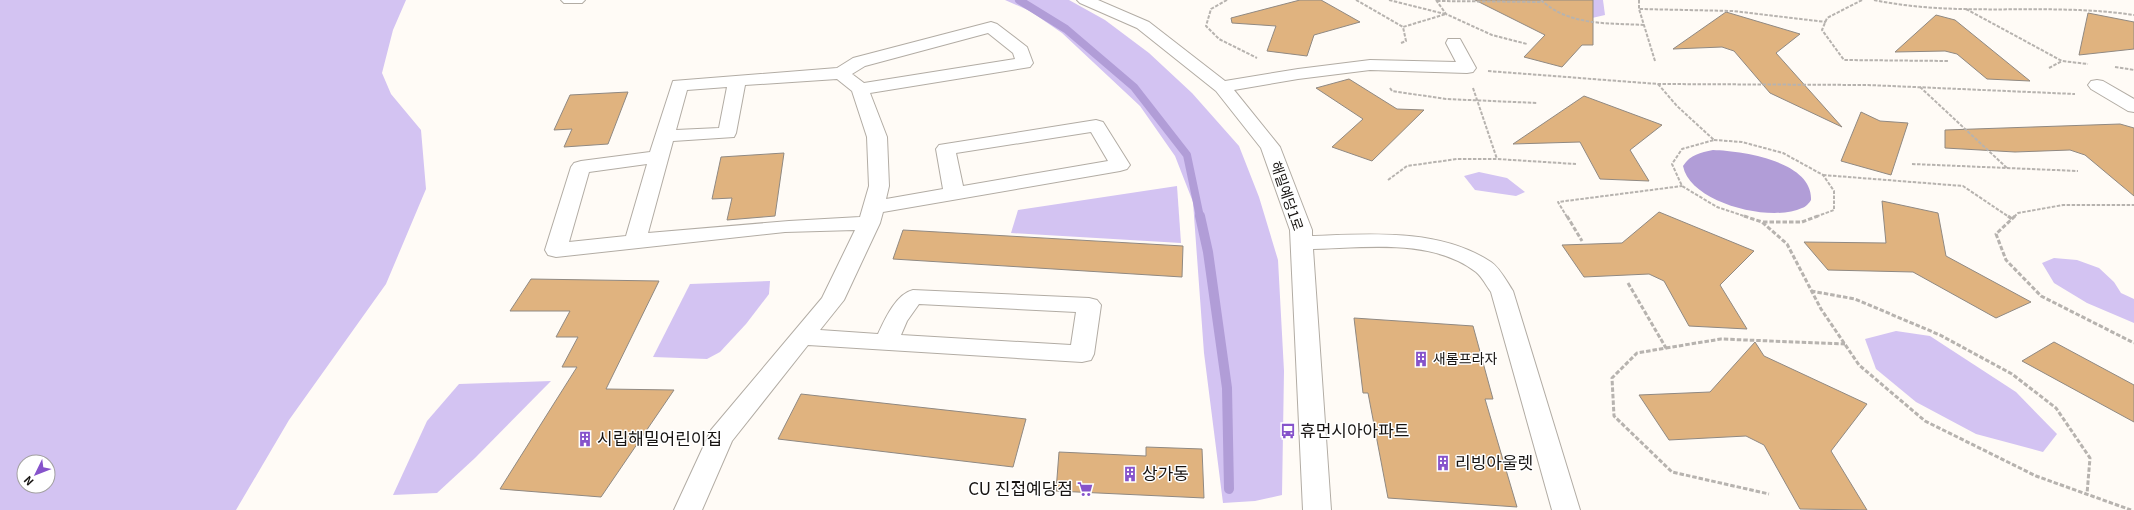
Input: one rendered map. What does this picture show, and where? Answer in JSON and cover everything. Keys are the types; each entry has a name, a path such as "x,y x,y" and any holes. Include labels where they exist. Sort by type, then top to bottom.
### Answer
{"street":[{"path":"569,0 570,2 577,0"},
{"name":"해밀예당1로","path":"1085,0 1143,25 1222,88 1270,147 1301,230 1317,510"},
{"path":"635,241 679,85 841,74 859,62 991,27 1021,50 1024,63 860,89"},
{"path":"1222,88 1298,74 1370,65 1467,68 1454,43"},
{"path":"688,510 720,437 832,300 871,215 879,186 877,137 860,89 841,74"},
{"path":"665,136 727,133 737,81"},
{"path":"2097,85 2134,107"},
{"path":"659,157 581,168 556,250 635,241 783,228 871,215 954,193 1120,165 1096,126 946,149 954,193"},
{"path":"1302,243 1399,242 1441,248 1484,268 1502,291 1566,510"},
{"path":"801,337 1082,354 1089,305 912,297 896,320 886,342"}],"path":[{"path":"1227,0 1210,9 1206,26 1219,39 1262,60 1298,74"},
{"path":"1356,0 1403,27 1446,14"},
{"path":"1389,0 1446,14 1492,35 1527,44"},
{"path":"1436,0 1446,14"},
{"path":"1436,0 1542,1 1547,7 1583,21 1644,25"},
{"path":"1639,0 1639,9 1655,61"},
{"path":"1862,0 1827,18 1822,30 1844,60 1948,61"},
{"path":"1874,0 1904,6 1966,8 2045,5"},
{"path":"2099,7 2134,15"},
{"path":"1966,8 2062,61 2091,64"},
{"path":"1639,9 1725,10 1789,15 1826,22"},
{"path":"1399,43 1406,41 1403,27"},
{"path":"2049,68 2062,61"},
{"path":"1370,65 1392,91 1423,97 1477,102 1537,102"},
{"path":"2113,67 2134,70"},
{"path":"1467,68 1497,159"},
{"path":"1497,73 1658,84 1868,85 2117,96"},
{"path":"1658,84 1677,106 1714,140"},
{"path":"1920,87 2008,168"},
{"path":"1823,175 1834,191 1834,210 1802,222 1762,222 1717,207 1682,186 1672,164 1682,149 1714,140 1742,142 1784,153 1823,175 1963,186 2012,219"},
{"path":"1388,180 1407,166 1458,159 1497,159 1576,164"},
{"path":"1912,164 2078,170"},
{"path":"1582,241 1558,202 1682,186"},
{"path":"2134,206 2063,205 2018,213 1996,234 2006,260 2041,296 2134,343"},
{"path":"1762,222 1787,244 1821,309 1859,365 1925,421 2036,476 2131,510"},
{"path":"1628,284 1666,348"},
{"path":"1811,291 1855,299 1940,336 2012,374 2056,408 2090,458 2087,494"},
{"path":"1770,494 1672,472 1614,416 1612,378 1636,353 1722,339 1844,344"}],"shaded area":[{"path":"0,0 406,0 393,30 382,73 391,94 421,130 426,189 386,284 289,420 236,510 0,510"},
{"path":"1005,0 1069,0 1105,20 1149,53 1192,93 1239,146 1259,197 1278,260 1284,371 1282,495 1255,501 1223,503 1204,353 1193,202 1175,156 1140,106 1062,33 1030,11"},
{"path":"1547,0 1603,0 1605,15 1592,18"},
{"path":"1713,150 1757,156 1789,167 1801,176 1809,187 1811,200 1802,208 1788,212 1771,213 1753,211 1716,200 1700,190 1689,179 1683,166 1693,156"},
{"path":"1479,172 1507,178 1525,192 1516,196 1475,190 1464,176"},
{"path":"1177,186 1181,243 1011,233 1018,210"},
{"path":"2054,258 2077,260 2099,268 2114,282 2121,293 2134,299 2134,323 2087,303 2054,283 2042,263"},
{"path":"770,281 769,294 746,324 720,352 707,359 653,357 690,284"},
{"path":"1896,331 1930,336 2016,392 2057,434 2043,452 1976,434 1916,402 1876,369 1865,339"},
{"path":"551,381 475,458 437,493 393,495 427,421 459,384"}],"building":[{"path":"1300,0 1321,0 1360,22 1314,35 1307,56 1267,51 1276,26 1232,23 1231,18"},
{"path":"1475,0 1593,0 1593,45 1582,45 1562,67 1524,57 1545,35"},
{"path":"1726,12 1800,34 1776,53 1842,127 1770,93 1734,51 1722,47 1673,49"},
{"path":"2088,13 2134,22 2134,49 2079,55"},
{"path":"1936,15 1955,20 2030,81 1987,79 1957,54 1945,51 1895,52"},
{"path":"1349,79 1397,109 1424,110 1372,161 1332,147 1363,119 1316,88"},
{"path":"628,92 608,144 564,147 572,129 554,130 570,95"},
{"path":"1584,96 1662,125 1630,150 1649,181 1600,179 1580,142 1513,144"},
{"path":"1861,112 1880,121 1908,123 1891,175 1841,161"},
{"path":"2120,124 2134,128 2134,196 2085,155 2070,150 2015,152 1945,148 1945,130"},
{"path":"784,153 775,216 727,220 732,198 712,199 721,157"},
{"path":"1882,201 1938,213 1946,256 2031,302 1996,318 1913,272 1828,270 1804,242 1886,243"},
{"path":"1659,212 1754,251 1720,285 1747,329 1689,326 1664,281 1649,274 1584,277 1562,245 1622,243"},
{"path":"903,230 1183,246 1182,277 893,259"},
{"path":"531,279 659,281 606,389 674,390 601,497 500,489 577,367 562,367 578,337 556,337 570,311 510,311"},
{"path":"1354,318 1473,326 1493,399 1485,399 1517,507 1388,498 1368,393 1363,393"},
{"path":"1755,342 1764,356 1867,404 1831,451 1867,510 1800,509 1764,445 1746,436 1669,440 1639,395 1710,392"},
{"path":"2054,342 2134,385 2134,422 2022,361"},
{"path":"801,394 1026,419 1013,467 778,439"},
{"name":"상가동","path":"1146,447 1202,449 1204,498 1056,491 1059,452 1146,456"}],"waterway":[{"path":"1019,0 1066,29 1134,87 1187,155 1200,217"},
{"path":"1200,216 1208,252 1227,388 1229,489"}],"place":[{"name":"새롬프라자","path":"1421,359"},
{"name":"휴먼시아아파트","path":"1288,431"},
{"name":"시립해밀어린이집","path":"585,439"},
{"name":"리빙아울렛","path":"1443,463"},
{"name":"상가동","path":"1130,474"},
{"name":"CU 진접예당점","path":"1085,489"}]}
